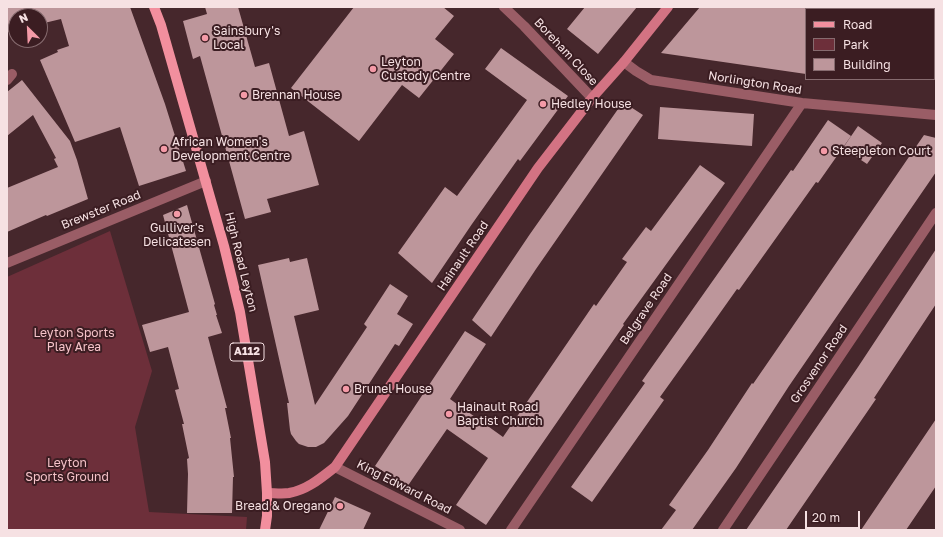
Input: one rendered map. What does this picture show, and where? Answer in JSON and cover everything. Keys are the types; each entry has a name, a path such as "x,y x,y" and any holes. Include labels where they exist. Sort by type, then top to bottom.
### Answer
{"main road":[{"name":"High Road Leyton","path":"154,7 161,25 206,181 240,312 263,449 267,493 265,530"}],"street":[{"name":"Boreham Close","path":"504,7 592,98"},
{"name":"Hainault Road","path":"267,493 288,493 301,490 336,467 538,168 592,98 624,62 668,7"},
{"name":"Norlington Road","path":"624,62 651,80 802,103 936,115"},
{"name":"Belgrave Road","path":"511,530 802,103"},
{"name":"Brewster Road","path":"7,263 206,181"},
{"name":"Grosvenor Road","path":"723,530 936,213"},
{"name":"King Edward Road","path":"336,467 460,530"}],"green space":[{"path":"110,231 152,371 135,427 149,512 247,517 246,530 7,530 7,277"}],"building":[{"path":"7,7 130,7 165,104 186,171 139,186 120,127 75,142 40,60 58,52 57,50 69,46 61,19 48,22 48,8 8,8 7,32"},
{"name":"Brennan House","path":"205,7 238,7 255,67 269,63 289,136 304,131 319,185 267,199 271,212 245,219 200,56 193,59 183,21 207,14"},
{"name":"Leyton Custody Centre","path":"354,7 443,7 454,16 435,39 454,54 419,98 402,85 359,141 291,88"},
{"path":"585,7 637,7 598,54 567,29"},
{"path":"700,7 806,7 805,74 661,53"},
{"path":"501,48 568,96 520,161 518,159 432,283 398,253 445,187 457,196 527,100 485,69"},
{"path":"22,80 70,141 88,199 7,232 7,188 58,167 54,159 56,158 33,115 7,136 7,92"},
{"path":"623,102 643,115 536,269 491,337 472,320 530,234"},
{"path":"660,107 754,114 752,146 658,139"},
{"path":"828,120 851,136 818,183 816,182 739,290 737,289 660,397 664,400 592,502 571,487 645,383 642,381"},
{"path":"858,126 882,143 867,164 843,148"},
{"path":"924,135 936,138 936,172 789,386 736,468 692,530 661,530 676,510 669,505"},
{"path":"700,165 725,183 623,324 624,325 486,525 456,505 488,458 447,429 407,487 375,466 465,331 486,344 450,399 503,437 594,304 596,306 627,262 622,259 646,227 651,231"},
{"path":"187,205 222,333 208,337 227,408 225,408 231,438 234,477 232,513 187,513 187,459 189,458 182,424 184,424 175,390 179,389 168,347 150,352 142,325 189,312 163,215"},
{"path":"936,249 936,304 874,398 876,399 786,530 746,530 858,367"},
{"path":"289,258 290,262 307,258 319,310 294,316 315,405 367,327 364,324 390,284 408,296 397,314 413,324 399,346 395,344 348,416 324,443 316,447 308,447 299,444 291,434 287,403 289,403 258,265"},
{"path":"936,419 936,486 906,530 861,530"},
{"path":"335,497 371,513 363,530 319,530"}],"place":[{"name":"Sainsbury's Local","path":"205,38"},
{"name":"Leyton Custody Centre","path":"373,69"},
{"name":"Brennan House","path":"244,95"},
{"name":"Hedley House","path":"543,104"},
{"name":"African Women's Development Centre","path":"164,149"},
{"name":"Steepleton Court","path":"824,151"},
{"name":"Gulliver's Delicatesen","path":"177,214"},
{"name":"Brunel House","path":"346,389"},
{"name":"Hainault Road Baptist Church","path":"449,414"},
{"name":"Bread & Oregano","path":"340,506"}],"park label":[{"name":"Leyton Sports Play Area","path":"74,340"},
{"name":"Leyton Sports Ground","path":"67,470"}]}
